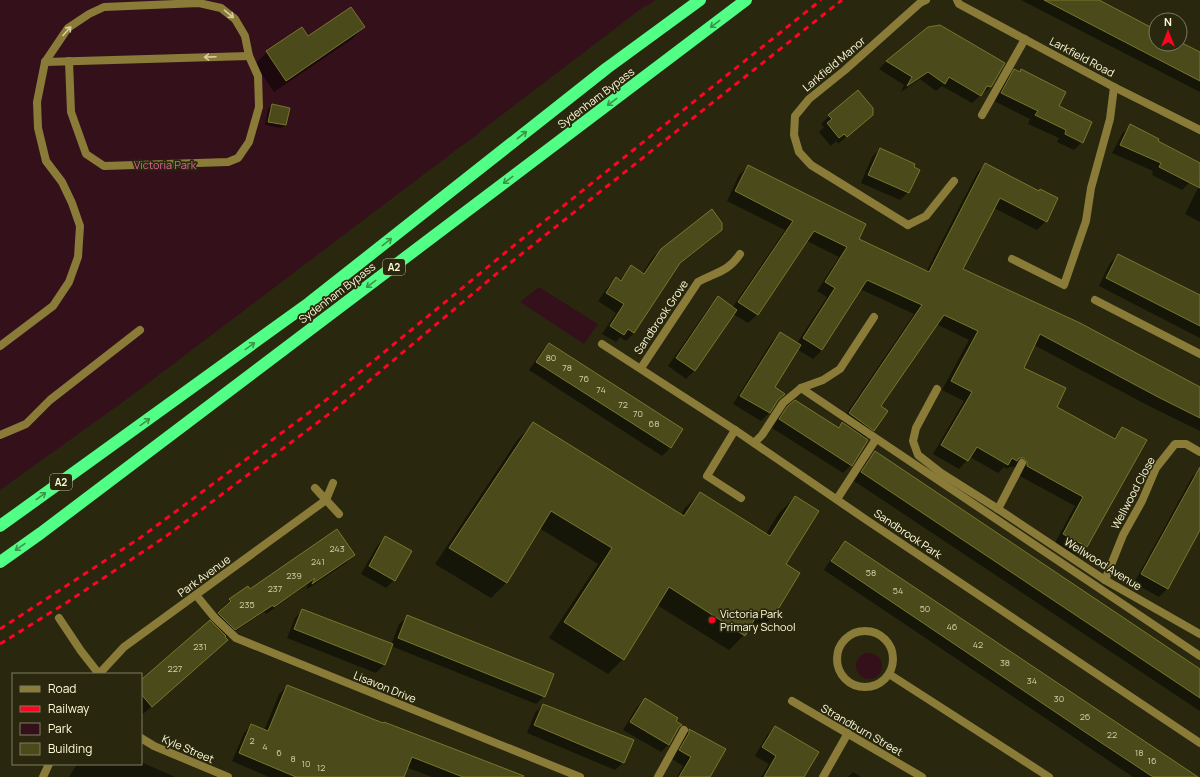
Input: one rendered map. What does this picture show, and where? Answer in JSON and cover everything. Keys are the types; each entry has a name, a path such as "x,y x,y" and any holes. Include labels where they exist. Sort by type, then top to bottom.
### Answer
{"highway":[{"name":"Sydenham Bypass","path":"0,526 309,303 607,68 700,0"},
{"name":"Sydenham Bypass","path":"0,562 41,533 746,0"}],"street":[{"name":"Larkfield Manor","path":"926,0 920,3 845,70 809,99 795,116 794,135 799,152 811,165 908,225 926,216 954,181"},
{"name":"Larkfield Road","path":"957,0 959,4 1114,87 1200,130"},
{"path":"0,346 53,306 69,282 78,258 80,226 72,203 62,182 46,160 38,128 36,102 45,62 68,28 89,14 104,7 199,3 221,8 234,19 245,36 249,56 258,76 259,107 248,142 238,158 228,162 104,166 86,154 71,112 69,61"},
{"path":"982,115 1025,39"},
{"path":"45,62 249,56"},
{"path":"1012,259 1064,285 1086,221 1091,188 1110,119 1114,87"},
{"name":"Sandbrook Grove","path":"641,368 698,282 711,274 723,271 734,263 740,254"},
{"path":"1095,300 1200,354"},
{"path":"754,443 762,435 783,404 801,388 823,380 840,369 874,317"},
{"path":"0,435 26,424 50,400 140,330"},
{"name":"Sandbrook Park","path":"602,344 735,430 1200,743"},
{"path":"801,388 1200,656"},
{"name":"Wellwood Avenue","path":"937,389 916,428 913,441 918,455 941,473 1105,580 1200,634"},
{"path":"735,430 707,476 741,498"},
{"path":"837,499 876,439"},
{"name":"Wellwood Close","path":"1105,580 1123,535 1142,501 1156,468 1175,444 1186,444 1200,452"},
{"path":"998,509 1022,463"},
{"path":"326,500 333,483"},
{"path":"315,488 339,514"},
{"name":"Park Avenue","path":"100,673 124,647 326,500"},
{"name":"Lisavon Drive","path":"196,595 214,617 236,638 580,777"},
{"path":"59,618 81,651 98,673"},
{"path":"862,631 871,631 879,634 886,640 894,657 893,666 889,674 879,683 866,687 857,686 848,682 842,675 838,666 837,657 845,640 853,634 862,631"},
{"path":"889,674 1049,777"},
{"name":"Strandburn Street","path":"792,701 922,777"},
{"path":"658,777 684,730"},
{"path":"823,777 848,733"},
{"name":"Kyle Street","path":"142,739 154,746 228,777"},
{"path":"43,777 49,765"}],"green space":[{"name":"Victoria Park","path":"0,0 655,0 647,6 646,5 477,135 127,399 0,490"},
{"path":"539,287 598,324 584,344 520,302"},
{"path":"869,653 878,657 882,666 878,675 869,679 860,675 856,666 860,657"}],"building":[{"path":"1044,0 1099,0 1148,26 1148,52 1188,52 1188,46 1200,52 1200,81"},
{"path":"351,7 365,27 286,81 266,51 302,27 308,36"},
{"path":"940,25 1005,63 991,87 987,86 981,96 949,77 945,84 928,72 907,86 912,77 886,61 928,27"},
{"path":"1014,69 1020,72 1021,69 1066,92 1059,106 1092,122 1083,143 1065,134 1066,130 1035,115 1038,111 1001,93"},
{"path":"858,90 873,108 873,115 847,137 844,134 839,138 827,123 832,119 828,115"},
{"path":"272,104 290,108 286,125 268,122"},
{"path":"1130,124 1159,139 1158,141 1200,163 1200,188 1159,167 1161,163 1120,145"},
{"path":"880,148 915,164 914,167 920,170 909,193 868,175"},
{"path":"985,163 1039,191 1040,189 1058,198 1047,222 1000,198 963,269 1080,323 1200,387 1200,418 1040,334 1024,368 1066,388 1057,407 1115,439 1122,427 1147,440 1087,547 1063,534 1083,497 1027,466 1027,462 1024,458 1019,458 1017,461 1012,458 1008,465 977,447 968,461 941,445 972,392 951,381 978,331 944,315 881,406 888,411 874,431 849,413 922,305 867,280 822,350 803,338 835,288 825,282 847,247 814,231 758,315 738,302 793,221 735,191 748,165 866,224 859,239 929,272"},
{"path":"712,209 722,223 722,230 680,263 634,333 628,329 624,335 610,326 624,304 606,293 616,277 621,281 631,265 644,274 661,249"},
{"path":"1118,254 1200,295 1200,326 1106,278"},
{"path":"718,296 737,310 695,371 676,358"},
{"path":"780,332 801,345 775,387 785,394 778,400 770,413 740,396"},
{"path":"549,343 683,429 671,448 536,362"},
{"path":"795,400 839,428 842,422 868,440 852,466 779,419 787,407"},
{"path":"533,422 684,516 700,492 770,536 795,496 819,511 786,564 800,573 774,616 761,608 745,636 669,587 624,660 564,622 612,548 551,511 507,583 449,548"},
{"path":"875,451 1200,669 1200,698 861,472"},
{"path":"1200,467 1200,530 1168,589 1141,574"},
{"path":"337,529 355,555 312,584 315,578 274,607 273,605 235,630 218,613 231,601 229,599 248,586 250,589"},
{"path":"385,536 412,551 395,581 369,566"},
{"path":"845,541 1198,777 1153,777 1085,732 831,561"},
{"path":"302,609 393,644 385,665 294,629"},
{"path":"407,615 554,674 545,697 398,638"},
{"path":"210,620 228,640 152,707 142,695 142,679"},
{"path":"287,685 524,776 463,777 412,757 404,777 296,777 239,753 251,724 268,731"},
{"path":"645,698 678,718 676,721 682,725 679,727 669,745 630,722"},
{"path":"543,704 634,740 624,763 534,725"},
{"path":"775,726 819,752 804,777 764,777 776,756 762,747"},
{"path":"689,729 726,749 710,777 679,777 691,757 679,750 689,733"}],"railway":[{"path":"0,629 140,538 326,400 517,243 821,0"},
{"path":"0,644 66,603 165,537 333,411 495,275 842,0"}],"place":[{"name":"Victoria Park Primary School","path":"712,620"}]}
